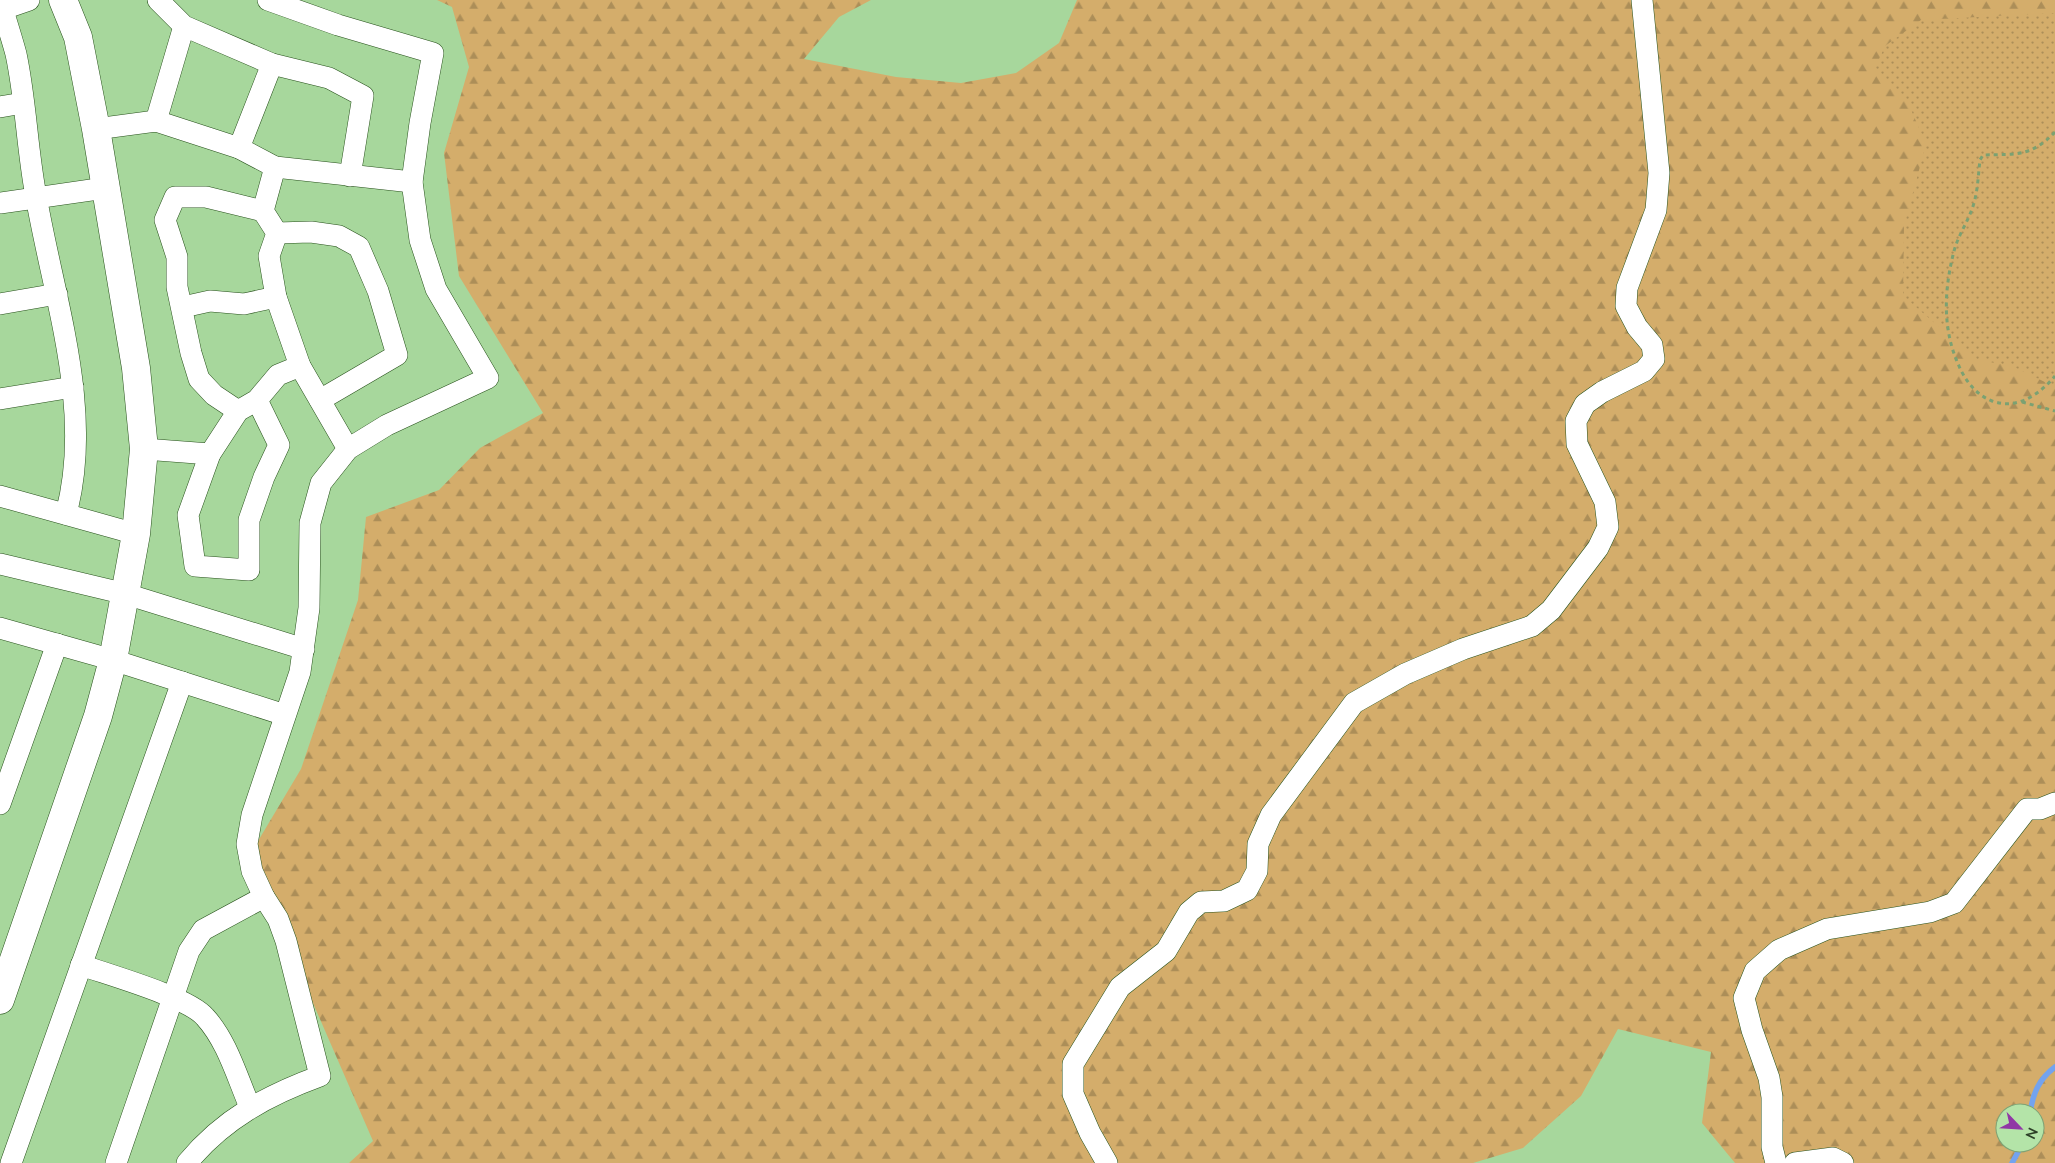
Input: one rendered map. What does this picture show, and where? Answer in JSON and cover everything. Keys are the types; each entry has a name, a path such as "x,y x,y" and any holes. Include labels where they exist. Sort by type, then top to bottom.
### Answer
{"street":[{"path":"29,0 1,9 16,54 36,196 57,294 73,387 76,442 74,485 66,514"},
{"path":"0,1000 98,716 113,660 136,534 144,449 136,368 96,129 78,37 63,0"},
{"path":"158,0 184,26 272,64 328,78 363,96 350,176"},
{"path":"187,1163 218,1130 250,1107 282,1090 320,1076 286,941 278,919 264,897 252,871 247,844 252,815 300,672 309,608 310,523 321,483 348,449 387,425 488,378 436,289 420,240 412,182 420,123 433,53 338,25 268,0"},
{"path":"1107,1163 1090,1133 1073,1094 1073,1064 1120,987 1166,951 1189,912 1200,902 1224,901 1247,890 1257,871 1258,844 1271,815 1354,703 1405,674 1463,650 1532,626 1551,610 1598,548 1608,527 1605,502 1577,444 1576,421 1585,404 1602,392 1644,371 1654,359 1652,345 1637,327 1626,306 1627,288 1656,210 1660,173 1642,0"},
{"path":"156,121 184,26"},
{"path":"239,148 272,64"},
{"path":"0,107 22,103"},
{"path":"96,129 156,121 239,148 275,167 412,182"},
{"path":"263,211 275,167"},
{"path":"0,203 36,196 105,188"},
{"path":"238,411 214,395 200,379 191,353 183,307 177,287 177,257 165,220 175,197 206,198 263,211 277,234"},
{"path":"277,234 311,232 339,236 359,246 378,291 397,355 320,400"},
{"path":"277,234 269,256 276,297 300,366 348,449"},
{"path":"0,304 57,294"},
{"path":"183,307 210,301 244,304 276,297"},
{"path":"257,400 279,445 264,477 249,520 249,570 195,566 188,516 210,454 238,411 257,400 278,375 300,366"},
{"path":"0,399 73,387"},
{"path":"144,449 210,454"},
{"path":"0,496 136,534"},
{"path":"0,564 126,594 304,649"},
{"path":"0,628 113,660 285,716"},
{"path":"0,804 57,644"},
{"path":"11,1163 182,682"},
{"path":"1776,1163 1772,1147 1772,1097 1769,1078 1752,1030 1744,998 1755,971 1779,950 1827,929 1930,912 1954,903 2026,810 2040,809 2055,803"},
{"path":"116,1163 189,951 203,930 264,897"},
{"path":"81,965 174,998 205,1016 221,1041 250,1107"},
{"path":"1795,1163 1833,1158 1843,1163"}],"path":[{"path":"2055,132 2031,152 1983,155 1972,210 1954,250 1945,298 1948,338 1966,381 1992,401 2011,404 2020,402 2039,392 2055,376"},
{"path":"2020,402 2055,411"}],"green space":[{"path":"437,0 871,0 839,17 804,59 896,77 961,83 1016,73 1059,43 1077,0 2055,0 2055,13 1921,20 1885,46 1874,70 1908,103 1926,144 1904,226 1903,296 1978,360 2012,366 2055,387 2055,1163 1735,1163 1702,1123 1711,1052 1618,1029 1581,1096 1523,1148 1473,1163 349,1163 373,1141 249,856 301,769 358,600 366,517 439,490 480,448 543,413 459,276 444,153 469,67 452,7"},
{"path":"1902,0 2055,0 2055,490 1967,460 1784,112"}],"waterway":[{"path":"2032,1103 2041,1082 2055,1067"},
{"path":"2012,1163 2018,1153"}]}
